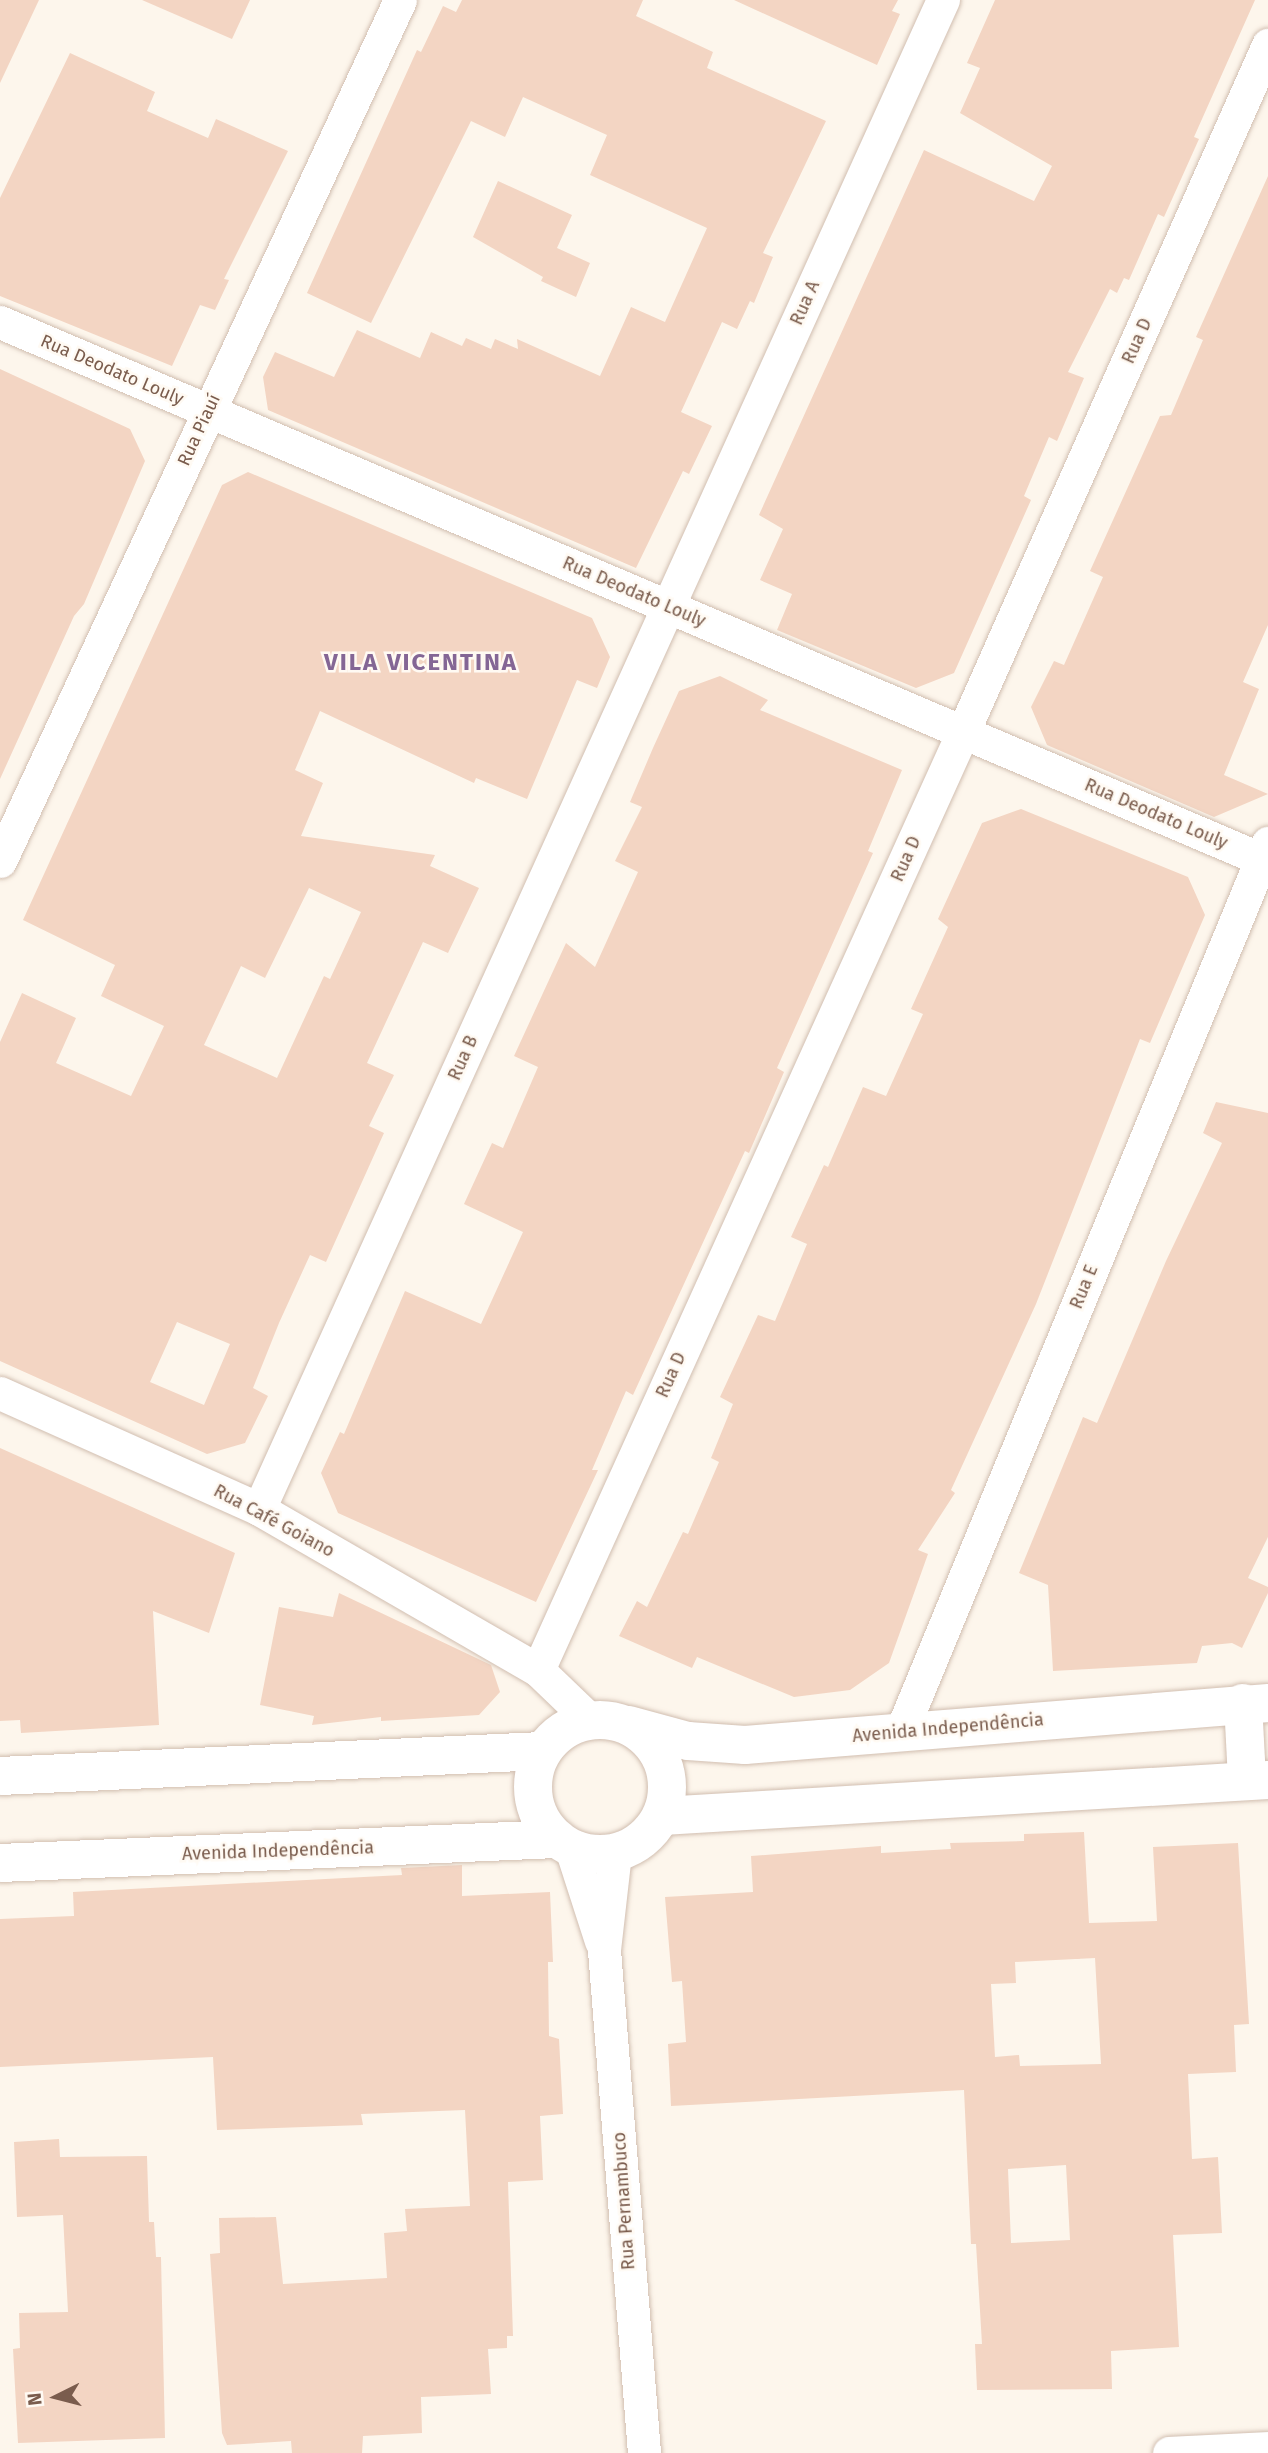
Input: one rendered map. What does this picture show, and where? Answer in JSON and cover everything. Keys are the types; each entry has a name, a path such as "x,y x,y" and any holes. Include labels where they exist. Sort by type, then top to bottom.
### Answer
{"street":[{"name":"Rua Piauí","path":"0,860 400,0"},
{"name":"Rua A","path":"668,606 943,0"},
{"name":"Rua D","path":"538,1670 964,732 1268,45"},
{"name":"Rua Deodato Louly","path":"0,322 964,732 1266,855"},
{"name":"Rua B","path":"259,1510 668,606"},
{"name":"Rua E","path":"901,1732 1266,855"},
{"name":"Rua Café Goiano","path":"0,1393 259,1510 538,1670 589,1720"},
{"name":"Avenida Independência","path":"629,1725 688,1741 744,1745 1259,1698"},
{"path":"662,1816 1257,1780 1259,1698"},
{"path":"589,1720 629,1725 656,1748 668,1781 662,1816 643,1840 615,1853 585,1853 563,1842 538,1813 532,1782 542,1751 562,1730 589,1720"},
{"path":"0,1776 542,1751"},
{"name":"Avenida Independência","path":"0,1863 563,1842"},
{"name":"Rua Pernambuco","path":"563,1842 604,1950"},
{"name":"Rua Pernambuco","path":"615,1853 604,1950 644,2453"},
{"path":"1169,2453 1268,2448"}],"building":[{"path":"0,0 39,0 0,83"},
{"path":"142,0 250,0 232,39"},
{"path":"462,0 643,0 636,16 713,52 707,68 826,121 763,253 773,257 754,303 750,301 737,329 722,322 681,412 712,426 689,474 683,471 636,568 268,410 263,377 275,352 334,377 357,330 420,358 431,332 462,346 466,338 491,349 495,339 518,349 517,339 600,376 631,307 665,322 707,228 590,175 607,135 523,97 505,137 471,121 371,323 307,293 417,50 421,52 443,6 456,12"},
{"path":"734,0 898,0 892,11 900,14 877,65"},
{"path":"995,0 1255,0 1194,137 1199,139 1164,217 1158,214 1129,280 1124,278 1117,293 1110,289 1068,372 1084,378 1057,441 1049,437 1024,496 1031,500 954,673 916,688 777,630 792,594 760,580 783,529 759,515 924,150 1034,201 1052,166 960,113 980,68 967,63"},
{"path":"70,53 155,92 147,111 208,138 216,119 288,151 224,279 229,280 215,310 200,305 172,366 0,296 0,198"},
{"path":"1268,176 1268,625 1243,682 1259,689 1224,775 1268,794 1214,817 1047,745 1031,707 1054,661 1064,665 1103,577 1090,571 1160,416 1171,415 1203,340 1196,337"},
{"path":"498,181 572,215 557,248 590,263 576,297 541,281 543,277 473,237"},
{"path":"0,369 130,429 145,461 84,604 74,616 0,779"},
{"path":"248,472 592,618 610,657 597,688 577,680 527,799 476,778 474,783 320,711 295,770 323,783 301,836 435,855 430,866 479,888 448,953 423,942 367,1063 394,1075 369,1126 384,1133 326,1262 310,1255 279,1323 253,1388 268,1396 245,1443 207,1454 0,1361 0,1042 22,993 76,1018 56,1063 131,1096 164,1026 101,996 115,965 23,920 222,485","holes":["309,888 361,912 330,979 324,976 277,1078 204,1045 241,966 265,978","177,1322 230,1344 204,1405 150,1382"]},
{"path":"720,676 768,700 760,710 902,770 868,851 873,853 777,1068 784,1072 749,1153 745,1151 633,1395 626,1391 592,1470 598,1470 536,1602 338,1513 321,1473 340,1432 344,1434 405,1291 481,1324 523,1232 464,1204 492,1143 503,1148 538,1067 514,1056 566,943 595,967 638,872 615,861 642,807 630,802 679,691"},
{"path":"1021,809 1188,877 1205,915 1150,1043 1140,1039 1036,1304 951,1490 955,1493 918,1550 928,1554 889,1663 850,1690 794,1697 697,1657 692,1668 619,1636 637,1601 647,1607 683,1532 688,1534 719,1462 711,1458 733,1404 720,1397 758,1315 775,1321 807,1244 791,1237 824,1165 828,1167 863,1087 886,1096 923,1014 911,1009 948,927 938,919 982,823"},
{"path":"1216,1102 1268,1113 1268,1537 1248,1578 1268,1587 1268,1593 1242,1648 1232,1643 1202,1646 1197,1663 1053,1671 1048,1585 1019,1573 1083,1417 1097,1423 1166,1261 1222,1143 1203,1133"},
{"path":"0,1448 235,1553 209,1633 153,1611 159,1725 21,1733 20,1720 0,1721"},
{"path":"339,1593 491,1665 500,1692 479,1715 381,1721 381,1717 312,1725 314,1716 260,1705 279,1607 333,1617"},
{"path":"1084,1832 1089,1923 1157,1921 1153,1847 1238,1843 1249,2024 1234,2025 1236,2072 1188,2074 1192,2159 1218,2157 1222,2233 1173,2235 1179,2347 1111,2351 1112,2389 977,2390 975,2344 982,2344 976,2244 971,2244 964,2090 671,2106 668,2044 686,2042 682,1981 672,1982 665,1897 753,1892 751,1856 881,1846 881,1853 951,1849 950,1843 1024,1841 1024,1834","holes":["1095,1958 1101,2064 1020,2066 1019,2055 995,2057 991,1984 1016,1983 1015,1962","1066,2165 1070,2240 1011,2243 1008,2169"]},
{"path":"462,1865 462,1896 550,1892 553,1962 548,1962 549,2036 559,2039 563,2114 540,2116 543,2180 508,2182 513,2336 507,2336 507,2348 488,2349 491,2394 421,2397 422,2433 363,2436 362,2453 292,2453 291,2441 227,2445 222,2433 210,2254 220,2253 219,2218 276,2217 283,2284 387,2278 384,2233 407,2231 405,2209 470,2206 465,2110 361,2114 363,2125 217,2130 213,2057 0,2067 0,1919 74,1916 73,1892 402,1875 401,1868"},
{"path":"59,2139 60,2157 147,2156 149,2222 154,2222 156,2257 161,2257 165,2438 18,2443 13,2349 20,2348 19,2313 68,2312 63,2215 17,2217 14,2142"}],"district":[{"name":"VILA VICENTINA","path":"421,663"}]}
